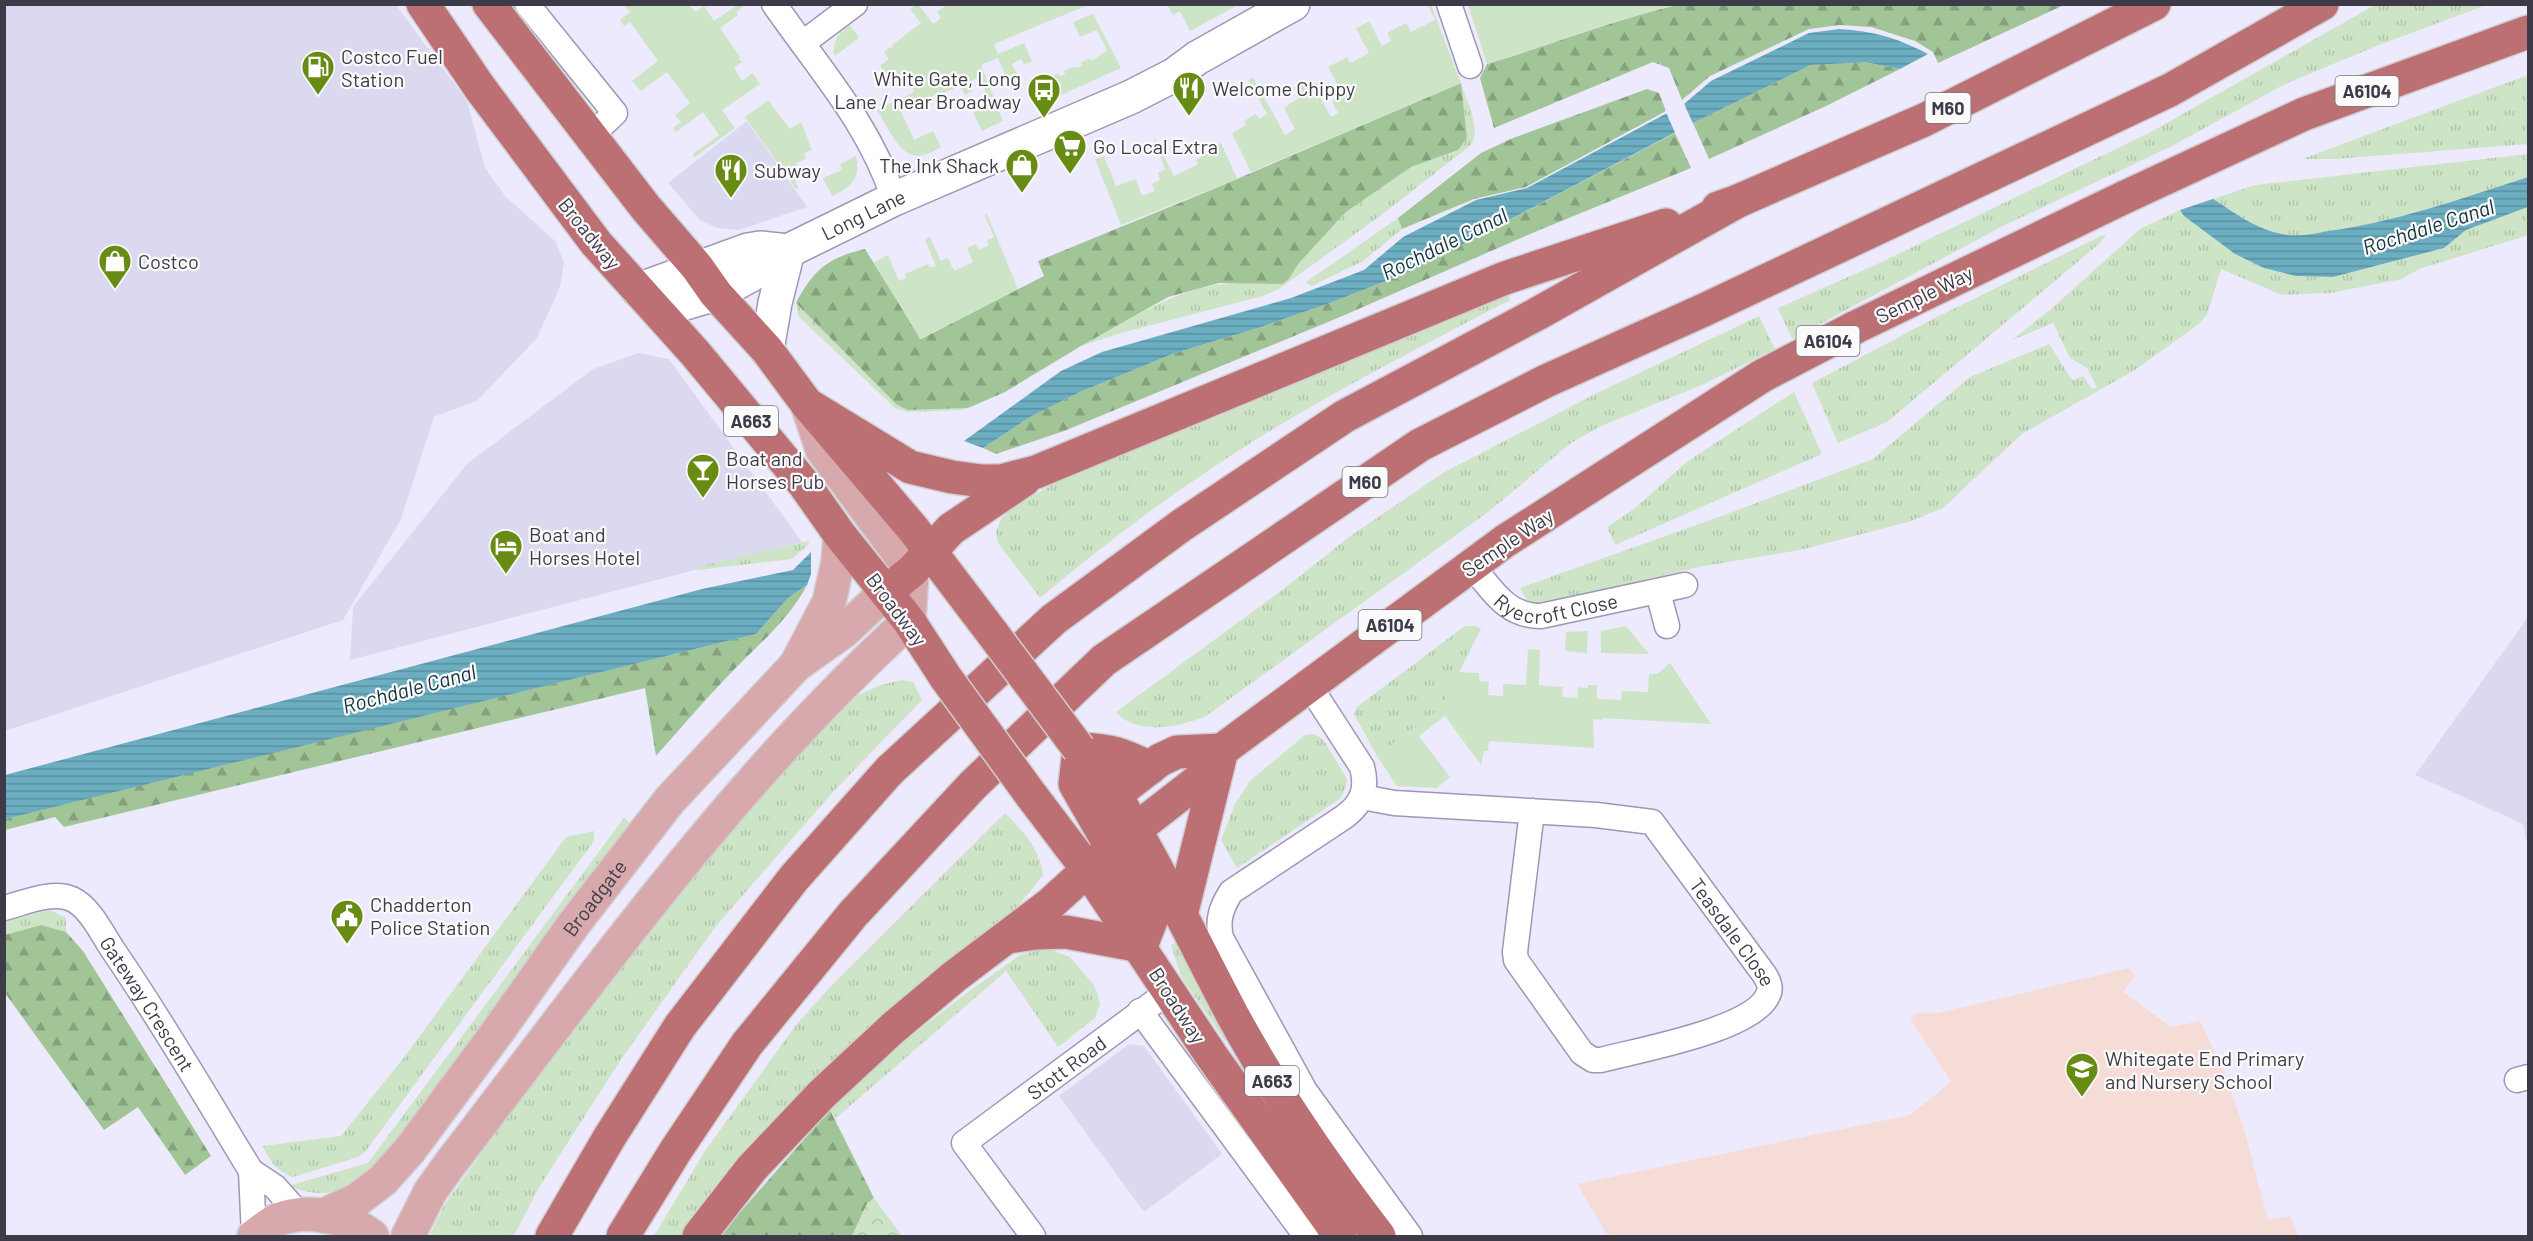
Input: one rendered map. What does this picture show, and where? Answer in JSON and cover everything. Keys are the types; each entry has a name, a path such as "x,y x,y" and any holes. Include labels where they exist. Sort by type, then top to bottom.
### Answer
{"highway":[{"name":"Broadway","path":"423,4 480,88 582,225 804,484 840,535 887,591 946,678 1088,870 1141,946 1168,992 1340,1236"},
{"name":"Broadway","path":"489,4 532,34 592,135 646,208 697,267 716,294 767,351 922,561 993,634 1079,749 1098,766 1104,803 1124,838 1181,915 1234,1018 1288,1108 1379,1236"},
{"name":"M60","path":"982,494 1001,482 1036,472 1505,278 1738,201 1924,120 2154,4"},
{"name":"M60","path":"623,1236 676,1150 747,1044 853,914 973,785 1104,660 1420,445 1546,381 1706,309 2140,105 2276,32 2322,4"},
{"name":"Semple Way","path":"1222,750 1471,565 1762,376 1856,327 2125,197 2304,114 2529,32"},
{"name":"M60","path":"552,1236 609,1138 680,1026 794,878 889,771 1054,619 1182,525 1345,416 1538,314 1738,201"},
{"path":"807,404 910,467 940,475 982,494 922,561 887,591"},
{"path":"1079,749 1109,750 1150,768"},
{"path":"1104,803 1150,768 1177,752 1222,750 1181,915"},
{"name":"A6104","path":"1088,870 1124,838 1199,780 1222,750"},
{"path":"1008,937 1066,932 1141,946 1152,918 1124,838"},
{"path":"699,1236 752,1168 822,1094 893,1028 1088,870"}],"main road":[{"path":"796,665 829,602 838,562 840,535"},
{"path":"408,1236 430,1192 450,1164 671,876 752,781 860,666 909,621 922,561"},
{"name":"Broadgate","path":"254,1236 271,1223 310,1215 357,1200 383,1180 403,1158 496,1034 573,925 662,810 796,665 844,631 887,591"},
{"path":"310,1215 347,1222 372,1236"}],"street":[{"name":"Broadway","path":"527,4 532,34 615,113 592,135"},
{"path":"774,4 865,131 885,170 894,199"},
{"path":"803,43 855,4"},
{"name":"Long Lane","path":"648,300 716,294 788,251 894,199 1131,97 1174,75 1197,58 1293,4"},
{"path":"1449,4 1470,66"},
{"path":"648,300 697,267 760,248 788,251 775,303 767,351"},
{"name":"Ryecroft Close","path":"1471,565 1504,604 1520,613 1532,616 1685,585"},
{"path":"1658,592 1667,626"},
{"path":"1309,685 1362,767 1366,779 1362,797 1350,813 1231,892 1221,909 1218,926 1226,951 1305,1091 1410,1236"},
{"name":"Teasdale Close","path":"1362,797 1394,802 1532,811 1652,822 1769,982 1770,993 1764,1002 1730,1026 1601,1060 1593,1060 1582,1053 1516,960 1515,952 1532,811"},
{"name":"Gateway Crescent","path":"4,908 48,897 60,897 72,899 87,911 145,997 251,1171 310,1215"},
{"name":"Stott Road","path":"1033,1236 964,1143 1168,992"},
{"path":"1140,1011 1306,1236"},
{"name":"Gateway Crescent","path":"251,1171 254,1236"}],"shaded area":[{"path":"4,5 396,5 467,101 485,168 506,197 555,241 564,262 560,287 537,338 478,400 434,417 401,519 343,620 5,731"},
{"path":"747,121 807,207 739,230 717,228 700,220 668,183"},
{"path":"638,353 669,359 802,542 350,660 353,607 467,464 593,369"},
{"path":"2528,617 2528,848 2523,824 2415,775"},
{"name":"Whitegate End Primary and Nursery School","path":"2129,968 2135,976 2123,992 2171,1027 2200,1021 2226,1076 2244,1129 2268,1220 2290,1216 2298,1236 1613,1236 1606,1233 1577,1184 1910,1115 1951,1082 1910,1018 1918,1013 1938,1013"},
{"path":"1129,1044 1144,1046 1222,1154 1144,1212 1059,1096"}],"green space":[{"path":"624,5 689,5 695,12 704,6 714,21 735,7 733,5 746,5 736,12 738,15 720,28 740,57 739,60 743,61 734,68 742,81 753,73 760,84 722,110 735,128 695,157 693,154 719,135 703,112 676,132 673,128 681,122 675,115 690,103 667,72 641,91 632,81 658,61 630,22 624,26 620,20 630,12"},
{"path":"919,5 933,24 941,18 937,12 947,5 1088,5 994,44 998,54 1024,43 1032,61 1024,65 1021,59 1012,64 1022,84 1011,89 998,58 981,65 1003,121 982,131 973,113 991,104 979,77 969,82 973,91 965,95 960,86 941,94 938,91 937,94 920,102 921,106 912,110 910,105 900,109 914,140 933,131 941,147 927,154 915,156 901,148 877,110 914,92 909,82 897,87 880,66 889,59 884,52 890,47 893,49 892,45 921,23 910,9"},
{"path":"1167,5 1238,5 1190,31 1180,11 1173,15"},
{"path":"1428,5 1431,5 1461,83 1251,172 1232,133 1246,125 1244,121 1256,114 1259,119 1267,114 1248,80 1253,77 1285,135 1295,129 1284,108 1299,98 1294,88 1312,79 1315,84 1322,81 1326,88 1318,93 1331,117 1338,113 1332,101 1343,95 1328,67 1347,57 1350,63 1369,53 1356,29 1369,21 1382,46 1391,41 1387,33 1406,23 1411,32 1435,20"},
{"path":"1468,5 1677,5 1629,18 1487,64"},
{"path":"1677,5 2064,5 1938,63 1933,52 1915,41 1871,27 1840,25 1809,29 1710,76 1682,100 1669,68 1653,62 1494,128 1480,78 1487,64 1629,18"},
{"path":"2375,5 2486,5 2379,45 2285,84 2172,146 2001,227 1792,339 1778,308 1873,266 2149,133"},
{"path":"1093,14 1121,68 1050,100 1043,84 1048,81 1047,79 1058,73 1060,76 1065,74 1064,71 1075,66 1076,68 1082,66 1081,62 1090,58 1092,61 1107,50 1097,30 1080,37 1073,22"},
{"path":"850,25 859,38 835,56 833,52 837,36"},
{"path":"1864,62 1900,69 1824,107 1709,159 1693,123 1811,65"},
{"path":"2528,75 2528,144 2335,159 2302,159"},
{"path":"1461,83 1474,123 1474,139 1471,145 1384,213 1279,289 1263,296 1121,333 1081,346 1153,306 1200,288 1252,282 1282,284 1288,280 1299,263 1346,212 1411,167 1458,150 1467,138"},
{"path":"1461,83 1467,138 1458,150 1411,167 1346,212 1299,263 1288,280 1282,284 1219,283 1168,297 1005,392 968,408 908,410 897,405 796,303 809,282 823,267 841,256 865,249 921,339 1044,276 1038,261"},
{"path":"1647,89 1659,93 1666,111 1526,187 1474,199 1402,229 1398,218 1481,153 1513,138"},
{"path":"768,100 790,129 801,122 812,150 804,153 806,159 796,163 797,167 791,169 798,188 796,189 745,117"},
{"path":"1675,133 1691,168 1064,431 996,454 983,448 1030,417 1080,392 1175,353 1330,303 1414,270"},
{"path":"1153,135 1174,176 1198,164 1196,160 1221,143 1237,179 1121,225 1095,159 1104,156 1116,186 1136,179 1142,196 1155,191 1152,184 1160,180 1158,173 1165,169"},
{"path":"2528,154 2528,177 2379,222 2311,234 2288,235 2272,232 2246,220 2213,199 2255,185"},
{"path":"856,156 857,171 853,181 832,196 823,178 842,170 840,164"},
{"path":"2528,207 2528,235 2419,269 2402,279 2330,293 2282,295 2221,269 2207,315 2200,323 2135,370 2022,434 1943,508 1908,522 1800,550 1699,567 1536,606 1527,600 1520,588 1873,459 1970,377 2049,344 2072,380 2083,376 2092,389 2097,387 2087,368 2070,358 2053,323 2012,340 2051,309 2140,229 2180,210 2184,216 2235,254 2264,268 2296,276 2333,277 2444,248 2466,230"},
{"path":"987,214 1018,289 920,339 874,262 888,255 899,281 906,278 905,274 928,264 930,268 936,266 925,240 930,237 941,261 948,258 954,271 973,262 967,248 976,244 979,250 989,245 987,240 994,237 985,215"},
{"path":"1398,218 1402,229 1363,261 1312,286 1305,283"},
{"path":"2103,235 2106,236 2100,243 1887,422 1838,443 1812,383 1933,319"},
{"path":"1506,287 1510,300 1338,391 1242,448 1138,520 1040,598 998,543 996,531 1001,519 1013,507 1082,468"},
{"path":"796,303 897,405 909,410 968,408 907,412 895,408 798,316"},
{"path":"1759,316 1775,349 1704,384 1601,426 1571,443 1488,512 1206,716 1172,726 1147,727 1125,720 1116,712 1281,591 1349,537 1443,473 1595,394"},
{"path":"1794,392 1822,454 1615,545 1607,527 1634,509 1688,461"},
{"path":"808,541 809,544 792,559 698,570 697,567"},
{"path":"807,585 780,623 716,688 656,756 645,688 64,827 55,817 5,830 5,819 33,811 756,634 788,598"},
{"path":"1465,626 1476,626 1481,629 1443,704 1436,712 1377,756 1354,714 1358,706"},
{"path":"1626,626 1649,654 1601,653 1601,631"},
{"path":"1588,631 1587,653 1565,651 1566,632"},
{"path":"1528,649 1540,650 1539,685 1563,687 1562,697 1577,698 1578,687 1588,688 1588,685 1597,685 1597,699 1621,700 1622,691 1648,692 1649,674 1657,674 1670,663 1711,724 1593,719 1594,748 1489,741 1488,751 1484,751 1481,765 1445,716 1419,736 1450,777 1437,788 1397,786 1377,756 1436,712 1443,704 1458,672 1479,673 1479,681 1489,682 1488,695 1503,696 1503,684 1526,685"},
{"path":"901,680 913,682 922,700 832,793 716,926 620,1061 538,1189 514,1236 429,1236 445,1204 524,1093 673,899 810,741 858,695 881,685"},
{"path":"1313,734 1323,739 1347,779 1341,798 1237,868 1221,840 1235,804 1250,781 1305,735"},
{"path":"1005,813 1034,849 1043,875 1019,905 881,1018 828,1066 736,1164 680,1236 654,1236 705,1151 796,1025 831,986"},
{"path":"624,818 630,823 554,925 459,1061 383,1160 361,1178 332,1192 311,1192 288,1186 368,1163"},
{"path":"594,831 594,841 365,1152 358,1157 293,1177 279,1169 263,1146 341,1136 405,1056 566,837"},
{"path":"50,910 66,918 66,932 41,925 5,935 4,921"},
{"path":"41,925 66,932 83,951 211,1156 185,1175 138,1107 104,1130 5,993 5,935"},
{"path":"1179,941 1231,1036 1225,1041 1181,976 1171,945"},
{"path":"1046,948 1070,957 1094,985 1100,1003 1095,1018 1058,1047 1006,971 836,1118 830,1110 906,1040 1020,955"},
{"path":"830,1110 874,1198 867,1204 852,1236 719,1236"},
{"path":"874,1198 902,1236 852,1236 867,1204"}],"water":[{"name":"Rochdale Canal","path":"1839,29 1885,36 1928,54 1900,69 1864,62 1811,65 1693,123 1414,270 1330,303 1175,353 1080,392 1030,417 983,448 964,441 1061,371 1102,352 1291,298 1364,270 1403,237 1476,200 1527,188 1684,104 1711,81 1809,33"},
{"name":"Rochdale Canal","path":"2528,177 2528,207 2466,230 2444,248 2333,277 2296,276 2264,268 2235,254 2184,216 2180,210 2213,199 2246,220 2272,232 2305,235 2379,222"},
{"name":"Rochdale Canal","path":"811,552 811,574 807,585 788,598 756,634 5,819 5,775 702,589 793,570"}],"pier":[{"path":"1683,101 1694,126 1676,135 1665,110"}],"place":[{"name":"Costco Fuel Station","path":"318,96"},
{"name":"Welcome Chippy","path":"1189,117"},
{"name":"White Gate, Long Lane / near Broadway","path":"1044,119"},
{"name":"Go Local Extra","path":"1070,175"},
{"name":"The Ink Shack","path":"1022,194"},
{"name":"Subway","path":"731,199"},
{"name":"Costco","path":"115,290"},
{"name":"Boat and Horses Pub","path":"703,499"},
{"name":"Boat and Horses Hotel","path":"506,575"},
{"name":"Chadderton Police Station","path":"347,945"},
{"name":"Whitegate End Primary and Nursery School","path":"2082,1098"}]}
